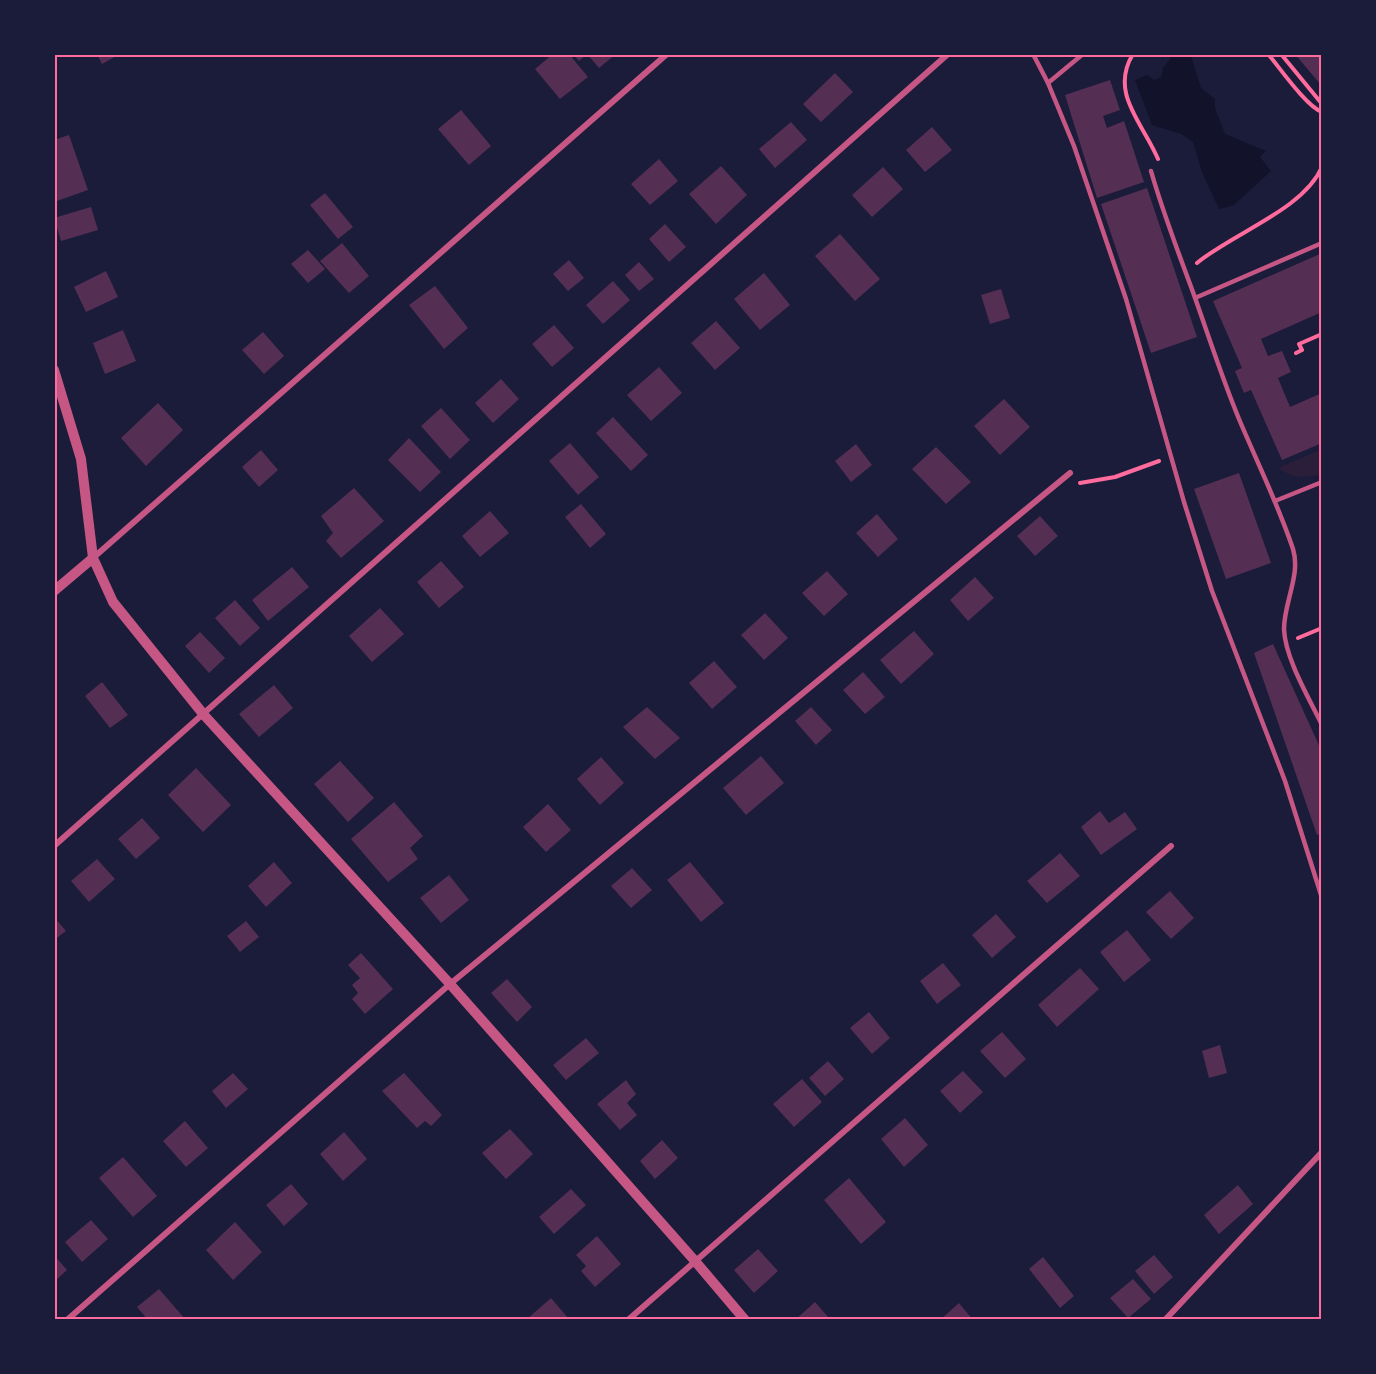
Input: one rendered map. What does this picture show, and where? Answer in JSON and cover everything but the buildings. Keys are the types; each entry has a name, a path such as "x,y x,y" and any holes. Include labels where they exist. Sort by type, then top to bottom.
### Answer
{"street":[{"path":"54,591 666,54"},
{"path":"54,846 948,54"},
{"path":"54,370 81,459 93,558 113,602 204,715 450,984 745,1320"},
{"path":"67,1320 450,984 1070,473"},
{"path":"628,1320 1171,846"},
{"path":"1165,1320 1322,1152"}],"lane":[{"path":"1033,54 1048,83 1074,147 1126,299 1212,591 1285,782 1322,898"},
{"path":"1048,83 1083,54"},
{"path":"1152,174 1212,350 1275,501 1295,561 1286,611 1286,649 1322,725"},
{"path":"1196,298 1322,243"},
{"path":"1275,501 1322,482"}],"path":[{"path":"1133,54 1127,63 1123,78 1124,91 1158,160 1152,174"},
{"path":"1269,54 1316,110 1322,112"},
{"path":"1281,54 1322,104"},
{"path":"1194,266 1213,250 1296,200 1309,187 1322,167"},
{"path":"1296,352 1302,350 1299,344 1322,334"},
{"path":"1070,473 1077,484 1115,477 1172,456"},
{"path":"1286,643 1322,628"}],"shaded area":[{"path":"1172,56 1191,56 1201,88 1215,99 1215,108 1225,134 1266,151 1260,157 1271,171 1234,205 1219,209 1202,172 1193,142 1181,134 1152,125 1135,80 1147,75 1154,80 1161,77 1163,68"},
{"path":"1322,449 1322,474 1299,477 1278,468"}]}
